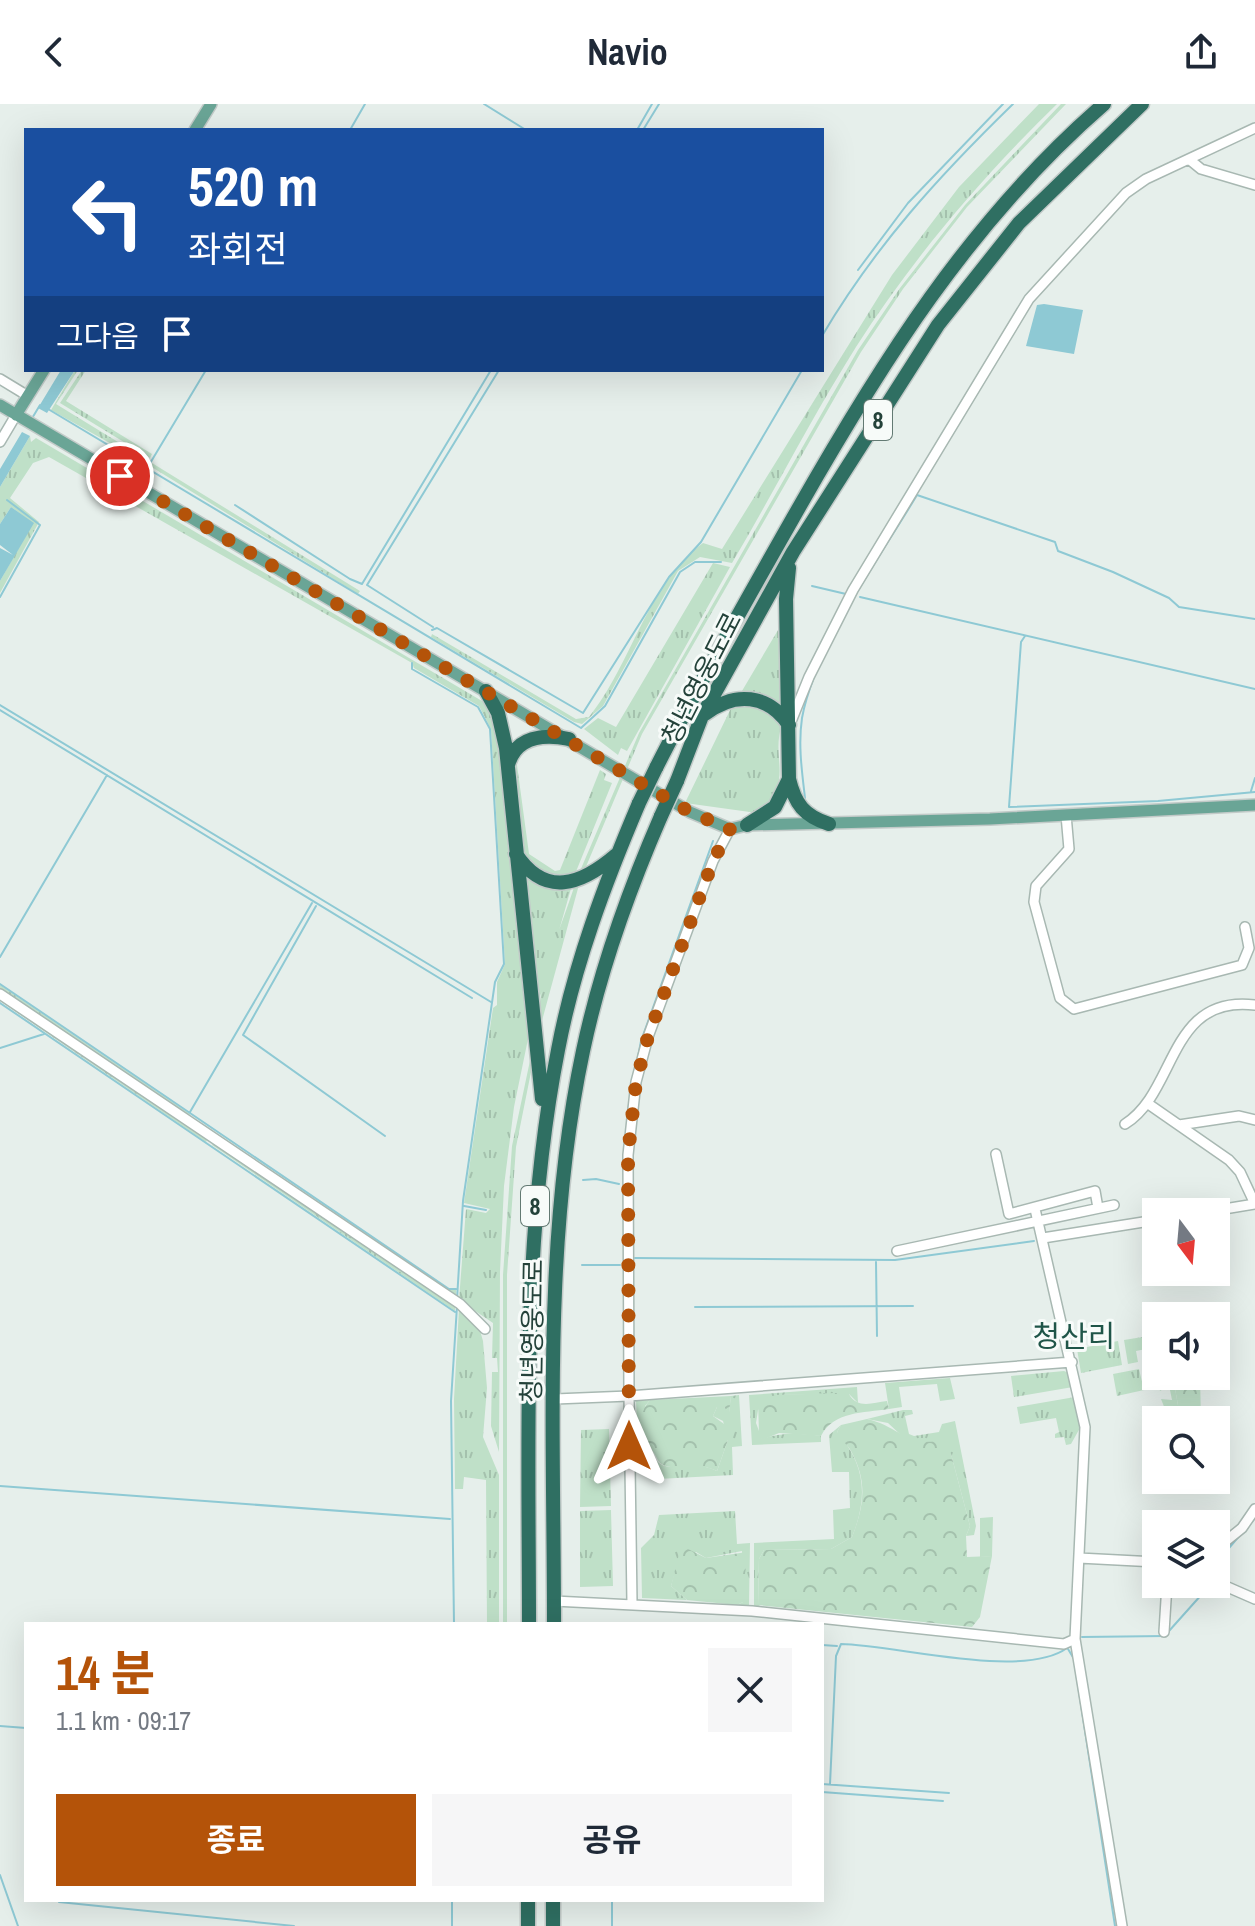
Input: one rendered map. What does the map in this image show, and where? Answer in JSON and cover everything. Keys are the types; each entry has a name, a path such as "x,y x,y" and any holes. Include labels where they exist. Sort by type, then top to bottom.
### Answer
{"highway":[{"name":"청년영웅도로","path":"529,1622 530,1308 541,1155 569,999 617,854 656,768 718,649 847,424 918,311 1000,206 1104,104"},
{"name":"청년영웅도로","path":"554,1622 559,1217 582,1053 622,911 702,716 793,552 903,378 978,272 1065,175 1142,104"},
{"path":"793,552 786,599 789,779 794,797 803,811 829,824"},
{"path":"486,691 502,727 507,769 542,1083 541,1155"},
{"path":"702,716 716,706 745,697 772,706 790,726"},
{"path":"507,769 511,755 527,741 544,736 569,739"},
{"path":"747,825 775,807 789,779"},
{"path":"516,853 530,872 554,883 589,875 617,854"},
{"path":"528,1902 528,1926"},
{"path":"553,1902 553,1926"}],"main road":[{"path":"196,128 211,104"},
{"path":"19,417 43,372"},
{"path":"0,405 690,812 730,829 747,825 1066,815 1255,805"}],"street":[{"path":"790,726 809,677 850,595 1029,299 1126,193 1146,179 1255,128"},
{"path":"1190,160 1201,169 1255,185"},
{"path":"0,379 28,396"},
{"path":"0,442 19,417"},
{"path":"1066,815 1069,849 1036,886 1034,902 1060,998 1074,1009 1242,965 1248,958 1249,948 1245,927"},
{"path":"632,1603 628,1155 636,1082 648,1037 713,861 730,829"},
{"path":"0,994 460,1304 485,1329"},
{"path":"1125,1124 1138,1116 1177,1044 1196,1023 1228,1005 1255,1005"},
{"path":"1147,1103 1229,1160 1240,1172 1255,1204 1230,1208"},
{"path":"1179,1125 1239,1116 1255,1120"},
{"path":"996,1154 1009,1214 1095,1191 1098,1208"},
{"path":"897,1251 1114,1205"},
{"path":"1035,1209 1085,1427 1075,1639 1122,1926"},
{"path":"1043,1238 1142,1222"},
{"path":"555,1399 1072,1362"},
{"path":"1230,1538 1242,1528 1255,1509"},
{"path":"1079,1558 1142,1561"},
{"path":"1230,1588 1255,1599"},
{"path":"1164,1632 1166,1598"},
{"path":"554,1601 632,1603 1064,1644 1075,1639"}],"green space":[{"path":"1039,104 1057,104 949,220 878,314 824,400 732,563 700,557 678,571 603,706 582,724 574,722 431,637 432,634 576,719 589,717 604,696 668,580 703,543 722,549 892,275 959,187"},
{"path":"1061,104 1066,104 967,207 903,289 861,352 642,734 585,869 580,871 639,733 858,350 900,288 965,205"},
{"path":"74,372 77,372 56,404 149,461 147,464 51,410"},
{"path":"81,372 85,372 66,401 152,454 150,458 60,403"},
{"path":"30,436 31,442 36,438 482,701 493,716 500,747 528,1039 514,1107 504,1186 499,1452 491,1426 492,1372 498,1372 497,1358 492,1358 493,1323 459,1300 466,1209 486,1213 490,1209 464,1203 493,1008 497,1005 497,982 505,964 491,729 479,706 414,668 412,663 49,457 33,463 10,498 39,522 0,593 0,581 33,523 11,507 0,524 0,487"},
{"path":"152,463 360,591 358,594 150,466"},
{"path":"713,563 730,567 627,751 621,748 618,755 584,729 598,718 616,727"},
{"path":"781,625 784,710 739,696"},
{"path":"733,704 757,705 782,724 779,781 769,802 757,813 685,803"},
{"path":"517,765 529,854 555,871 560,870 600,770 606,774 604,780 612,783 575,874 550,877 523,857 512,766"},
{"path":"521,869 572,885 536,1011"},
{"path":"580,881 540,1028 539,1012 545,975 575,884"},
{"path":"0,985 190,1114 188,1116 0,988"},
{"path":"0,1001 207,1140 206,1142"},
{"path":"532,1051 534,1057 516,1147 507,1275 507,1622 503,1622 503,1275 512,1146"},
{"path":"193,1117 449,1290 456,1290 456,1297"},
{"path":"212,1145 455,1307 455,1311"},
{"path":"459,1309 479,1327 483,1341 487,1388 483,1437 499,1475 499,1622 487,1622 486,1480 464,1477 463,1489 455,1489 454,1399"},
{"path":"1142,1337 1142,1350 1136,1351 1138,1362 1128,1364 1124,1340"},
{"path":"1118,1341 1122,1365 1081,1373 1077,1349"},
{"path":"1139,1369 1144,1390 1117,1396 1113,1374"},
{"path":"1069,1373 1073,1387 1014,1397 1011,1376"},
{"path":"950,1378 955,1399 940,1401 937,1384 899,1387 902,1407 889,1409 885,1383"},
{"path":"857,1387 858,1403 849,1394 777,1395 758,1410 756,1423 762,1439 798,1434 821,1436 821,1442 752,1445 749,1395"},
{"path":"1170,1390 1175,1390 1178,1406 1164,1406 1161,1399 1172,1400"},
{"path":"1175,1390 1200,1390 1201,1406 1178,1406"},
{"path":"849,1394 861,1403 887,1401 889,1409 841,1418 821,1436 779,1433 762,1440 759,1435 758,1399 777,1395"},
{"path":"739,1395 742,1446 732,1447 733,1475 658,1479 655,1463 638,1446 636,1401 650,1400 645,1406 648,1444 657,1461 673,1467 701,1466 717,1471 728,1440 723,1421 713,1416 717,1407 724,1407 729,1412 731,1396"},
{"path":"731,1396 729,1413 724,1407 717,1407 713,1416 731,1429 732,1440 728,1440 717,1471 660,1463 642,1427 642,1413 650,1400"},
{"path":"1075,1397 1080,1428 1071,1444 1066,1445 1064,1437 1055,1438 1059,1432 1056,1418 1020,1424 1017,1407"},
{"path":"912,1410 913,1414 905,1416 909,1434 914,1436 939,1432 942,1424 955,1421 976,1526 974,1535 966,1536 970,1526 951,1454 903,1437 888,1423 867,1419"},
{"path":"867,1419 911,1439 942,1440 951,1454 970,1526 966,1536 967,1557 992,1556 980,1617 972,1627 758,1605 759,1559 764,1550 831,1549 852,1537 859,1515 862,1484 851,1451 837,1432 841,1425"},
{"path":"841,1425 837,1432 854,1457 861,1482 860,1509 852,1537 831,1549 764,1550 759,1559 758,1604 762,1608 754,1606 754,1543 834,1539 833,1510 850,1508 849,1472 832,1472 829,1435"},
{"path":"609,1429 611,1506 580,1507 581,1430"},
{"path":"611,1510 613,1586 580,1587 580,1511"},
{"path":"735,1511 737,1544 750,1543 749,1606 737,1605 743,1602 742,1551 706,1558 696,1552 677,1566 671,1586 687,1600 642,1598 641,1548 654,1535 659,1515"},
{"path":"993,1517 992,1556 980,1557 980,1518"},
{"path":"686,1548 706,1558 747,1552 743,1602 737,1605 687,1600 671,1586 680,1550"}],"water":[{"path":"1037,305 1083,310 1074,354 1026,346"},
{"path":"60,372 74,372 47,413 38,408"},
{"path":"22,432 30,436 0,487 0,469"},
{"path":"11,507 34,523 0,581 0,548 13,555 0,545 0,524"}],"waterway":[{"path":"351,128 365,104"},
{"path":"484,104 523,128"},
{"path":"638,128 652,104"},
{"path":"644,128 659,104"},
{"path":"858,270 908,203 1003,104"},
{"path":"824,333 886,242 959,158 1013,104"},
{"path":"149,465 205,372"},
{"path":"235,505 362,584 490,372"},
{"path":"433,627 367,585 498,372"},
{"path":"432,630 437,628 583,713 669,577 701,542 801,372"},
{"path":"31,420 40,405"},
{"path":"48,409 581,728 605,706 680,572 695,562 721,562"},
{"path":"805,798 800,738 809,691 850,603 917,495 1055,542 1058,551 1113,572 1169,598 1179,607 1255,619"},
{"path":"0,597 40,525 7,500"},
{"path":"812,586 846,594"},
{"path":"860,597 1255,689"},
{"path":"1025,636 1021,642 1009,807 1158,801 1255,792"},
{"path":"412,663 412,669 478,707 490,729 504,964 495,982 463,1201 457,1299"},
{"path":"0,705 491,1002"},
{"path":"0,710 472,998"},
{"path":"0,957 107,775"},
{"path":"1251,791 1255,778"},
{"path":"628,1110 641,1041 713,841"},
{"path":"190,1112 312,903"},
{"path":"316,906 243,1035 385,1136"},
{"path":"0,984 449,1289 456,1289"},
{"path":"0,1003 455,1312"},
{"path":"0,1048 44,1034"},
{"path":"583,1180 596,1179 619,1184"},
{"path":"464,1206 486,1210"},
{"path":"635,1258 895,1260 1034,1241"},
{"path":"876,1262 877,1336"},
{"path":"582,1265 620,1265"},
{"path":"454,1622 451,1401 457,1306"},
{"path":"695,1307 913,1306"},
{"path":"0,1486 450,1519"},
{"path":"1250,1524 1255,1518"},
{"path":"1230,1547 1240,1535"},
{"path":"1169,1631 1198,1598"},
{"path":"1082,1637 1165,1636"},
{"path":"830,1784 836,1656 841,1644 991,1661 1047,1657 1067,1648"},
{"path":"824,1645 837,1646"},
{"path":"1068,1649 1074,1659 1115,1926"},
{"path":"0,1726 24,1728"},
{"path":"824,1784 949,1793"},
{"path":"824,1792 943,1801"},
{"path":"0,1875 18,1926"},
{"path":"59,1902 294,1926"},
{"path":"452,1902 452,1926"},
{"path":"612,1902 612,1926"}],"district":[{"name":"청산리","path":"1074,1336"}],"route":[{"path":"120,476 690,812 730,829 713,861 648,1037 636,1082 628,1155 629,1446"}]}
